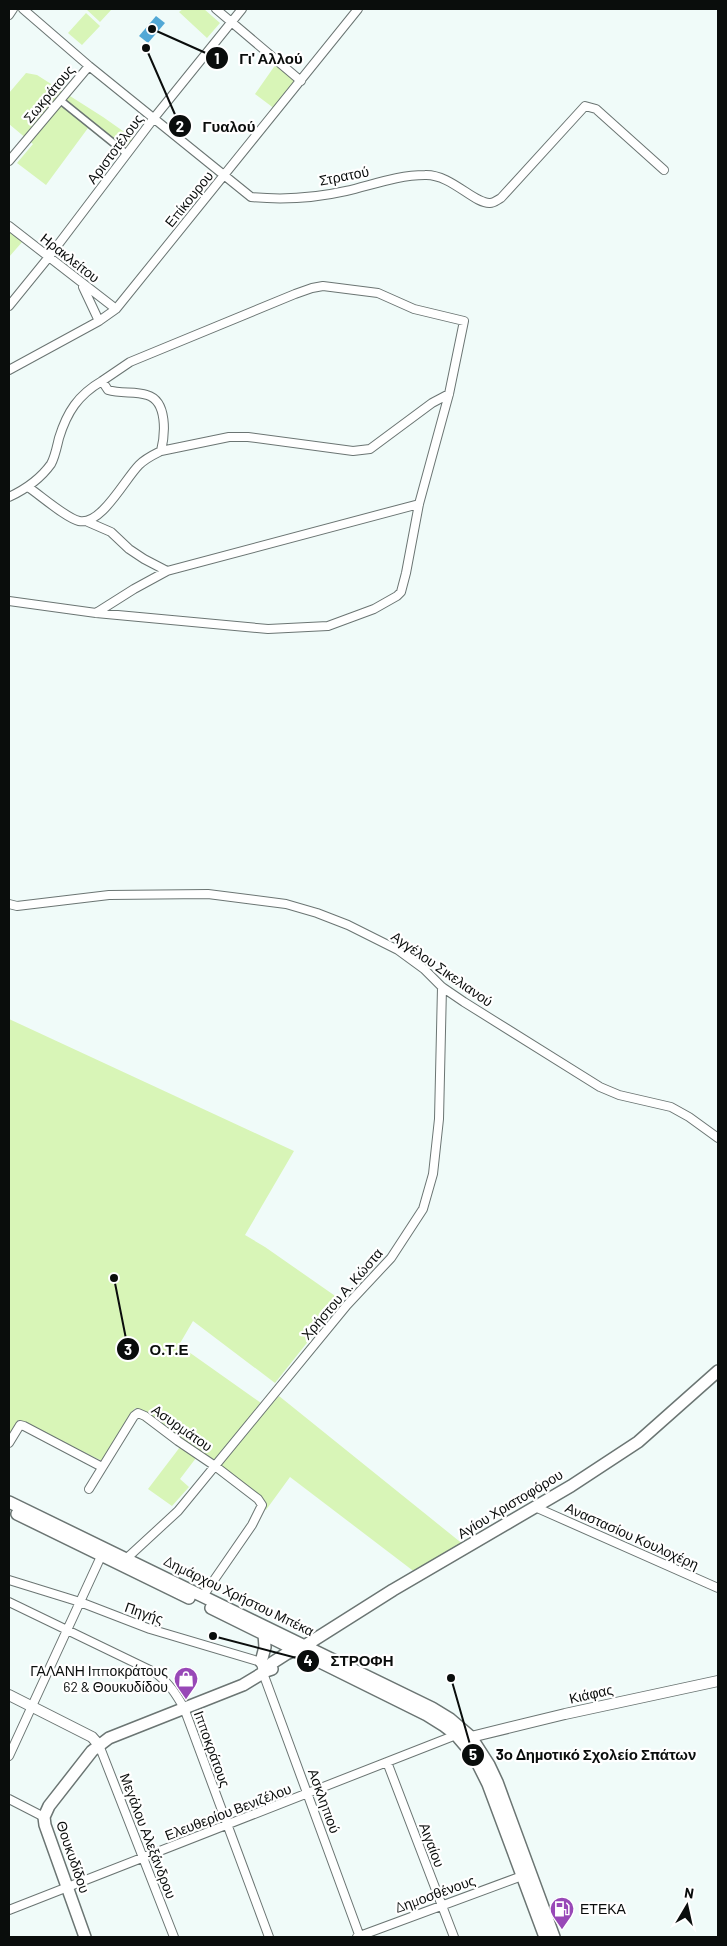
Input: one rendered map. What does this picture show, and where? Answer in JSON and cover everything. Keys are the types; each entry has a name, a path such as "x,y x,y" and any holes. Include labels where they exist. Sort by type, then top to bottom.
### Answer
{"main road":[{"name":"Αγίου Χριστοφόρου","path":"300,1649 393,1590 535,1507 638,1442 718,1372"},
{"name":"Δημάρχου Χρήστου Μπέκα","path":"9,1502 264,1634 432,1708 450,1719 471,1737 484,1756 497,1782 554,1937"},
{"name":"Δημάρχου Χρήστου Μπέκα","path":"9,1510 103,1552 126,1558 203,1596 427,1715 456,1735 474,1756 488,1784 545,1937"},
{"path":"264,1634 264,1668"},
{"path":"264,1668 300,1649"},
{"name":"Θουκυδίδου","path":"85,1937 46,1830 44,1817 49,1806 99,1745 119,1733 243,1685 264,1668"}],"street":[{"path":"9,14 13,9"},
{"name":"Στρατού","path":"22,9 89,66 251,197 276,199 344,191 406,176 426,174 444,178 480,201 489,203 500,198 585,106 596,109 664,170"},
{"path":"216,9 301,80"},
{"name":"Αριστοτέλους","path":"9,306 48,258 154,118 242,9"},
{"name":"Επίκουρου","path":"9,370 99,321 116,309 358,9"},
{"name":"Σωκράτους","path":"9,161 89,66"},
{"path":"60,100 128,154"},
{"name":"Ηρακλείτου","path":"9,226 82,285 116,309"},
{"path":"82,285 99,321"},
{"path":"9,497 28,487 51,463 61,431 75,402 92,387 130,362 280,299 324,286 378,293 414,309 464,321 449,394 419,504 401,592 397,596 374,609 328,626 268,629 96,613 9,601"},
{"path":"102,381 108,390 150,395 158,403 164,417 165,434 161,451"},
{"path":"88,522 102,512 137,467 147,458 161,451 229,437 248,436 353,451 370,449 432,403 449,394"},
{"path":"28,487 78,521 88,522 111,532 137,554 167,571"},
{"path":"96,613 167,571 419,504"},
{"name":"Αγγέλου Σικελιανού","path":"9,904 17,906 109,895 208,894 286,904 317,913 348,925 390,946 424,968 442,987 600,1087 619,1095 671,1107 689,1117 718,1138"},
{"name":"Χρήστου Α. Κώστα","path":"126,1558 178,1511 347,1305 391,1258 423,1209 433,1174 439,1119 442,987"},
{"name":"Ασυρμάτου","path":"89,1489 134,1416 138,1413 215,1466 261,1502 261,1508 252,1526 203,1596"},
{"path":"9,1443 17,1428 20,1425 24,1426 102,1467"},
{"name":"Αναστασίου Κουλοχέρη","path":"535,1507 718,1588"},
{"path":"9,1756 103,1552"},
{"name":"Πηγής","path":"9,1580 80,1602 150,1629 264,1668"},
{"name":"Ιπποκράτους","path":"9,1602 156,1673 167,1681 176,1692 184,1708 269,1937"},
{"name":"Ασκληπιού","path":"264,1668 359,1937"},
{"name":"Κιάφας","path":"471,1737 718,1681"},
{"path":"9,1695 92,1737 99,1745"},
{"name":"Ελευθερίου Βενιζέλου","path":"9,1910 456,1735"},
{"name":"Μεγάλου Αλεξάνδρου","path":"99,1745 174,1937"},
{"name":"Αιγαίου","path":"388,1762 454,1937"},
{"path":"9,1799 44,1817"},
{"name":"Δημοσθένους","path":"359,1937 522,1876"}],"green space":[{"path":"86,9 112,9 100,22"},
{"path":"183,9 204,9 220,23 207,38 179,12"},
{"path":"86,13 100,26 82,45 68,33"},
{"path":"276,64 301,84 279,112 255,94"},
{"path":"26,73 37,75 140,143 128,159 88,128 46,185 17,163 33,144 9,124 9,93"},
{"path":"9,231 23,241 9,257"},
{"path":"9,1019 294,1151 245,1235 341,1300 275,1383 193,1321 179,1345 268,1408 279,1396 464,1545 416,1573 290,1477 266,1510 196,1458 180,1479 189,1487 172,1506 148,1489 180,1447 138,1417 139,1411 135,1408 104,1462 18,1420 9,1437"}],"water":[{"path":"156,16 165,23 148,43 139,36"}],"place":[{"name":"Γι' Αλλού","path":"152,29"},
{"name":"Γυαλού","path":"146,48"},
{"name":"Ο.Τ.Ε","path":"114,1278"},
{"name":"ΣΤΡΟΦΗ","path":"213,1636"},
{"name":"3ο Δημοτικό Σχολείο Σπάτων","path":"451,1678"},
{"name":"ΓΑΛΑΝΗ Ιπποκράτους 62 & Θουκυδίδου","path":"186,1700"},
{"name":"ΕΤΕΚΑ","path":"562,1930"}]}
